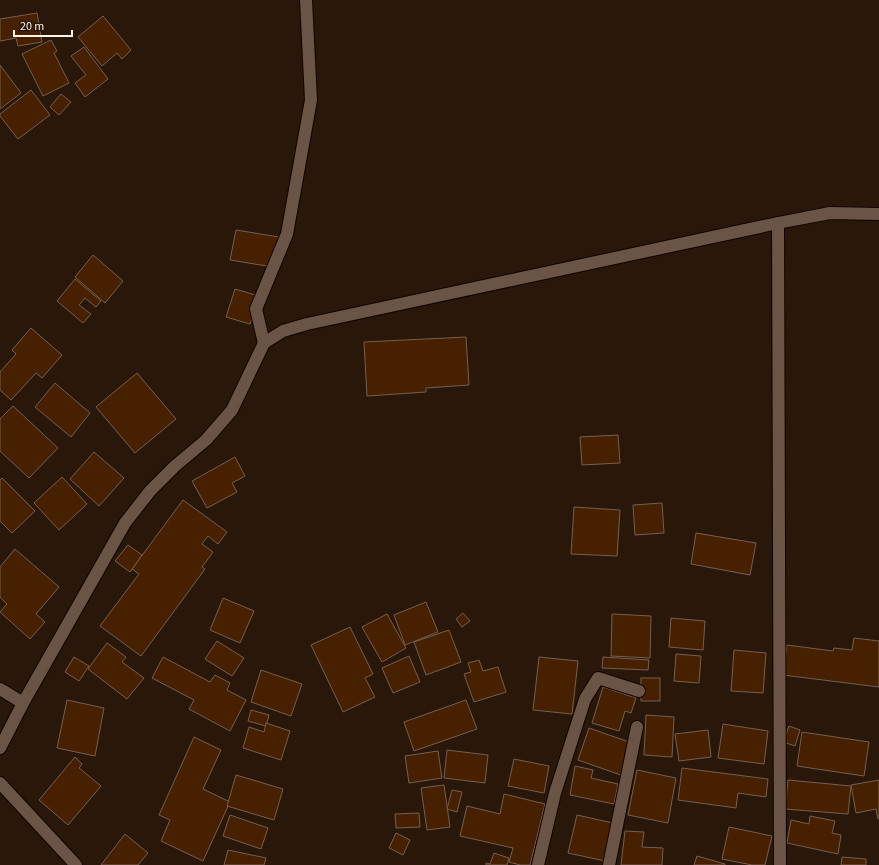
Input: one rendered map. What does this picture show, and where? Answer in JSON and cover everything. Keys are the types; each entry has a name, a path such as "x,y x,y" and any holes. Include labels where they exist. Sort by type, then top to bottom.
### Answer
{"street":[{"path":"264,343 256,309 287,234 311,100 306,0"},
{"path":"0,748 23,703 125,523 150,492 175,466 206,440 232,410 264,343 283,331 307,324 778,223 830,213 879,214"},
{"path":"778,223 780,865"},
{"path":"538,865 555,793 585,699 598,678 639,692"},
{"path":"0,689 23,703"},
{"path":"609,865 637,728"},
{"path":"0,783 76,865"}],"building":[{"path":"37,13 42,42 18,46 16,38 0,41 0,19"},
{"path":"103,16 131,50 122,59 117,53 102,66 78,37"},
{"path":"51,40 57,51 54,53 69,83 43,96 22,54"},
{"path":"84,47 108,79 85,97 75,83 86,75 71,56"},
{"path":"0,65 21,93 0,109"},
{"path":"31,90 50,115 18,139 0,114"},
{"path":"61,94 71,102 59,115 50,107"},
{"path":"236,230 279,237 273,267 230,260"},
{"path":"93,255 123,281 105,303 75,277"},
{"path":"75,279 101,301 96,307 85,298 79,305 91,314 83,323 57,301"},
{"path":"235,289 259,296 250,324 226,317"},
{"path":"31,328 62,355 42,378 36,373 11,400 0,390 0,372 16,354 12,350"},
{"path":"466,337 469,385 426,388 426,392 367,396 364,342"},
{"path":"137,373 176,419 135,453 96,407"},
{"path":"55,383 90,413 71,437 35,407"},
{"path":"13,406 58,448 29,478 0,451 0,419"},
{"path":"618,435 620,463 582,465 580,437"},
{"path":"94,452 124,478 99,506 70,479"},
{"path":"235,457 245,476 232,483 237,492 207,508 192,481"},
{"path":"62,477 87,504 59,530 34,503"},
{"path":"2,478 35,511 12,533 0,521 0,480"},
{"path":"183,500 227,532 218,544 208,536 202,544 213,552 202,567 205,569 141,656 100,626 139,574 132,569"},
{"path":"662,503 664,533 635,535 633,505"},
{"path":"574,507 620,510 617,556 571,554"},
{"path":"696,533 756,543 750,575 691,564"},
{"path":"128,545 142,555 130,572 115,561"},
{"path":"15,549 59,587 36,614 45,622 30,639 0,612 7,604 0,597 0,567"},
{"path":"223,598 254,611 240,643 210,630"},
{"path":"426,602 438,632 405,645 394,615"},
{"path":"463,613 470,621 462,627 456,619"},
{"path":"387,614 406,648 382,662 362,627"},
{"path":"612,614 651,616 650,658 611,656"},
{"path":"671,618 705,621 703,650 669,647"},
{"path":"350,627 373,674 365,678 375,697 343,712 311,645"},
{"path":"449,630 461,662 426,675 414,642"},
{"path":"854,638 879,641 879,687 783,675 787,645 833,651 834,648 852,650"},
{"path":"217,641 244,658 232,676 205,659"},
{"path":"107,643 126,657 122,662 144,678 127,699 88,669"},
{"path":"734,650 766,653 763,693 731,691"},
{"path":"676,654 701,656 699,683 674,681"},
{"path":"409,656 420,682 393,693 382,668"},
{"path":"74,657 89,666 79,681 65,672"},
{"path":"163,657 210,682 215,675 230,683 227,690 246,700 230,731 189,709 194,700 152,678"},
{"path":"539,657 578,661 572,714 533,710"},
{"path":"603,657 649,660 648,670 602,668"},
{"path":"479,660 483,671 498,667 506,692 474,702 464,674 471,672 468,663"},
{"path":"261,670 302,684 291,716 251,702"},
{"path":"641,678 660,678 660,701 641,701"},
{"path":"603,687 636,698 631,713 625,711 619,731 592,723"},
{"path":"67,700 104,708 95,756 57,748"},
{"path":"466,700 477,729 414,751 404,722"},
{"path":"251,710 269,715 266,726 248,721"},
{"path":"646,715 674,717 672,757 644,755"},
{"path":"266,723 290,731 281,760 243,748 249,727 264,732"},
{"path":"723,724 768,731 764,764 718,758"},
{"path":"789,726 800,730 795,746 783,742"},
{"path":"589,728 632,743 621,775 578,760"},
{"path":"708,730 711,757 679,761 675,734"},
{"path":"802,732 869,742 864,776 797,766"},
{"path":"194,737 221,750 203,789 230,802 203,861 161,841 170,820 159,815"},
{"path":"447,750 488,755 485,783 444,778"},
{"path":"438,751 442,778 409,783 405,756"},
{"path":"75,757 82,764 79,768 101,786 68,825 39,800"},
{"path":"514,759 549,766 544,793 508,786"},
{"path":"575,766 593,770 591,778 618,784 614,804 570,795"},
{"path":"682,768 768,779 766,797 738,793 736,808 678,800"},
{"path":"637,770 676,778 668,823 628,815"},
{"path":"236,775 283,789 274,820 227,806"},
{"path":"788,780 851,786 848,814 785,809"},
{"path":"879,780 879,819 876,809 856,813 851,785"},
{"path":"444,785 450,827 427,830 421,788"},
{"path":"452,790 462,792 457,812 447,809"},
{"path":"504,794 545,804 530,865 520,865 509,862 513,848 460,836 467,806 500,814"},
{"path":"419,813 420,827 396,828 395,814"},
{"path":"230,815 268,828 261,849 223,836"},
{"path":"577,815 613,823 605,861 568,853"},
{"path":"810,816 835,821 832,833 841,835 838,854 787,843 791,820 809,824"},
{"path":"729,827 772,836 765,865 752,865 722,859"},
{"path":"625,831 644,832 642,847 663,848 662,865 621,865"},
{"path":"396,833 410,840 403,855 389,848"},
{"path":"125,834 148,853 138,865 101,865"},
{"path":"228,850 266,858 264,865 224,865"},
{"path":"494,853 509,858 507,865 486,865 486,863 490,864"},
{"path":"697,856 725,864 725,865 694,865"},
{"path":"842,857 866,859 866,865 841,865"}]}
